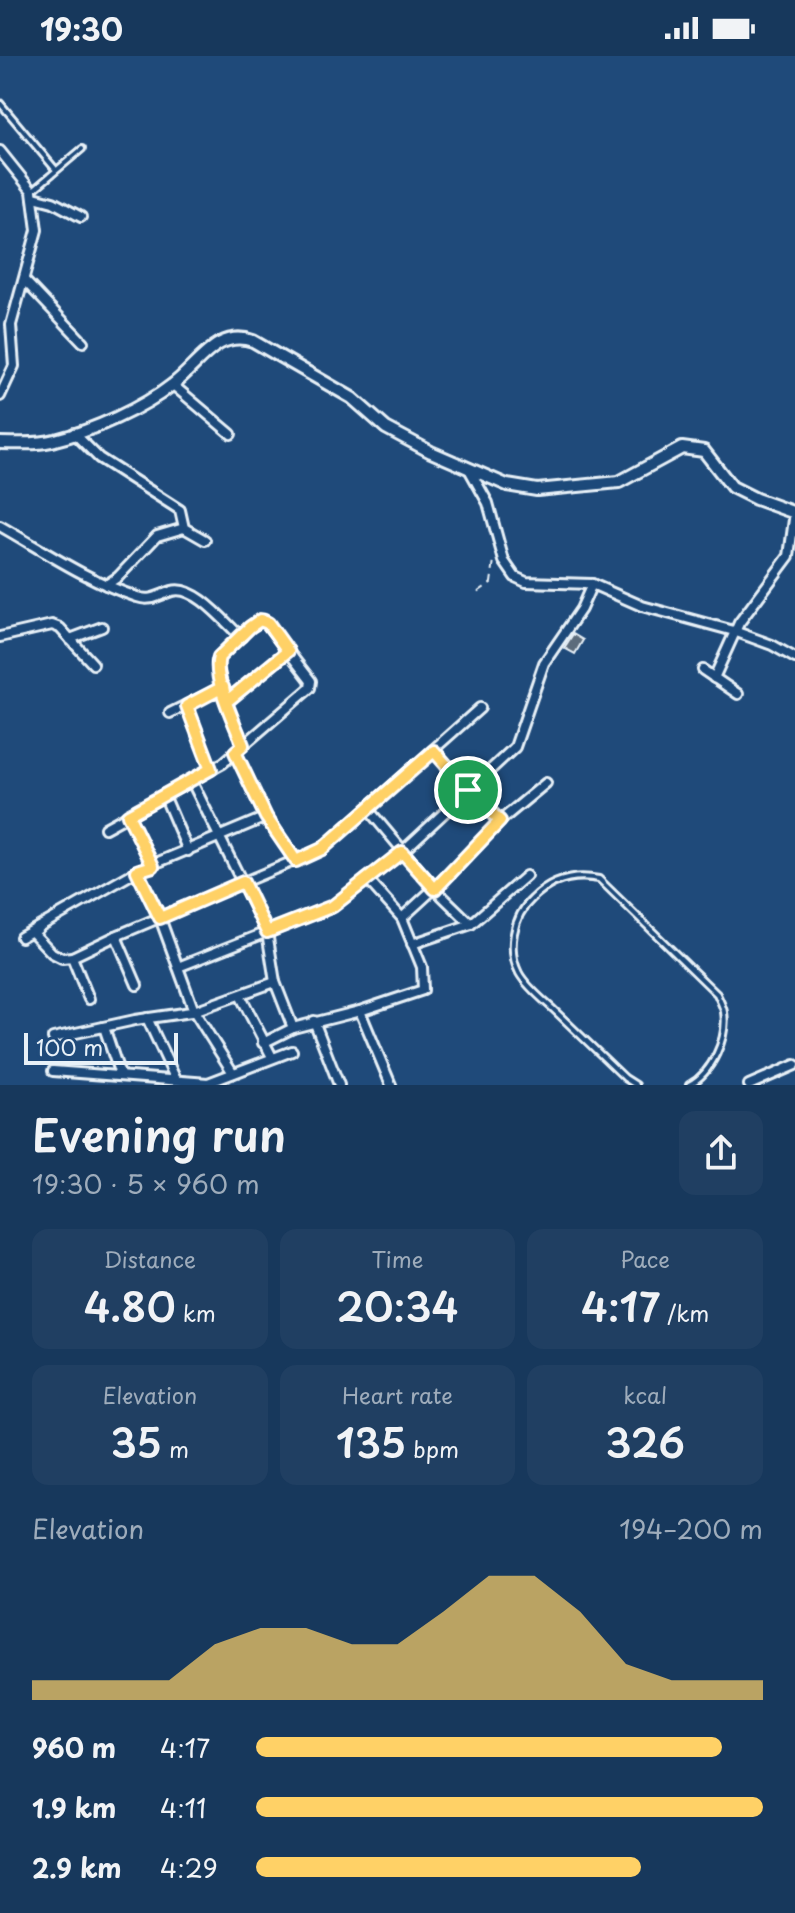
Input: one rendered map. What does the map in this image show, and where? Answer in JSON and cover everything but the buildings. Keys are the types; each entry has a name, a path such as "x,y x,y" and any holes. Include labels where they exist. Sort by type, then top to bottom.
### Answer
{"street":[{"path":"0,151 33,194 81,217"},
{"path":"0,396 14,366 11,325 37,230 33,194"},
{"path":"24,280 83,342"},
{"path":"0,443 53,441 104,422 173,385 223,340 244,338 352,398 386,428 507,485 537,490 619,482 682,448 704,451 732,487 795,512 789,556 734,631 714,678"},
{"path":"173,385 231,434"},
{"path":"74,433 99,458 180,510 184,528"},
{"path":"468,468 488,503 504,561 515,577 526,582 592,584 642,606 734,631 772,645 795,658"},
{"path":"0,526 106,585 148,599 174,590 190,591 241,637"},
{"path":"106,585 118,577 157,536 184,528 205,540"},
{"path":"178,967 333,906 402,852 515,747 544,663 581,609 592,584"},
{"path":"105,828 211,769 235,752 312,685 264,620 250,627 218,660 226,702 243,745"},
{"path":"0,637 52,625 60,628 93,664"},
{"path":"70,639 102,627"},
{"path":"226,702 288,651"},
{"path":"703,670 738,694"},
{"path":"170,713 223,687"},
{"path":"187,706 211,769"},
{"path":"39,928 33,933 52,953 62,958 72,957 322,849 480,708"},
{"path":"434,751 500,821"},
{"path":"235,752 266,817 296,861"},
{"path":"191,780 267,932 275,982 293,1028"},
{"path":"402,918 435,889 500,821 546,783"},
{"path":"164,795 188,851"},
{"path":"368,809 435,889 471,924"},
{"path":"128,815 153,866"},
{"path":"21,937 137,871 266,817"},
{"path":"137,871 160,918 194,1011 233,1073"},
{"path":"412,944 471,924 526,876"},
{"path":"263,1043 314,1021 360,1011 423,990 422,967 402,918 367,879"},
{"path":"116,936 137,985"},
{"path":"72,957 89,999"},
{"path":"53,1038 194,1011 275,982"},
{"path":"240,995 272,1057"},
{"path":"360,1011 391,1085"},
{"path":"147,1018 176,1080"},
{"path":"314,1021 339,1085"},
{"path":"104,1027 120,1075"},
{"path":"53,1071 208,1083 292,1051"},
{"path":"749,1085 774,1081 795,1065"}],"lane":[{"path":"0,103 56,170"},
{"path":"33,194 82,149"},
{"path":"636,1085 625,1078 519,973 513,949 517,920 527,903 541,890 565,878 583,876 599,879 717,994 724,1011 723,1030 715,1058 707,1070 689,1085"}],"path":[{"path":"478,592 491,583 497,539"}],"route":[{"path":"468,790 434,751 322,849 296,861 266,817 235,752 243,745 226,702 223,687 217,663 219,657 260,620 268,623 288,651 226,702 223,687 187,706 211,769 128,815 153,866 137,871 160,918 243,882 267,932 333,906 402,852 435,889 500,821 468,790"}]}
